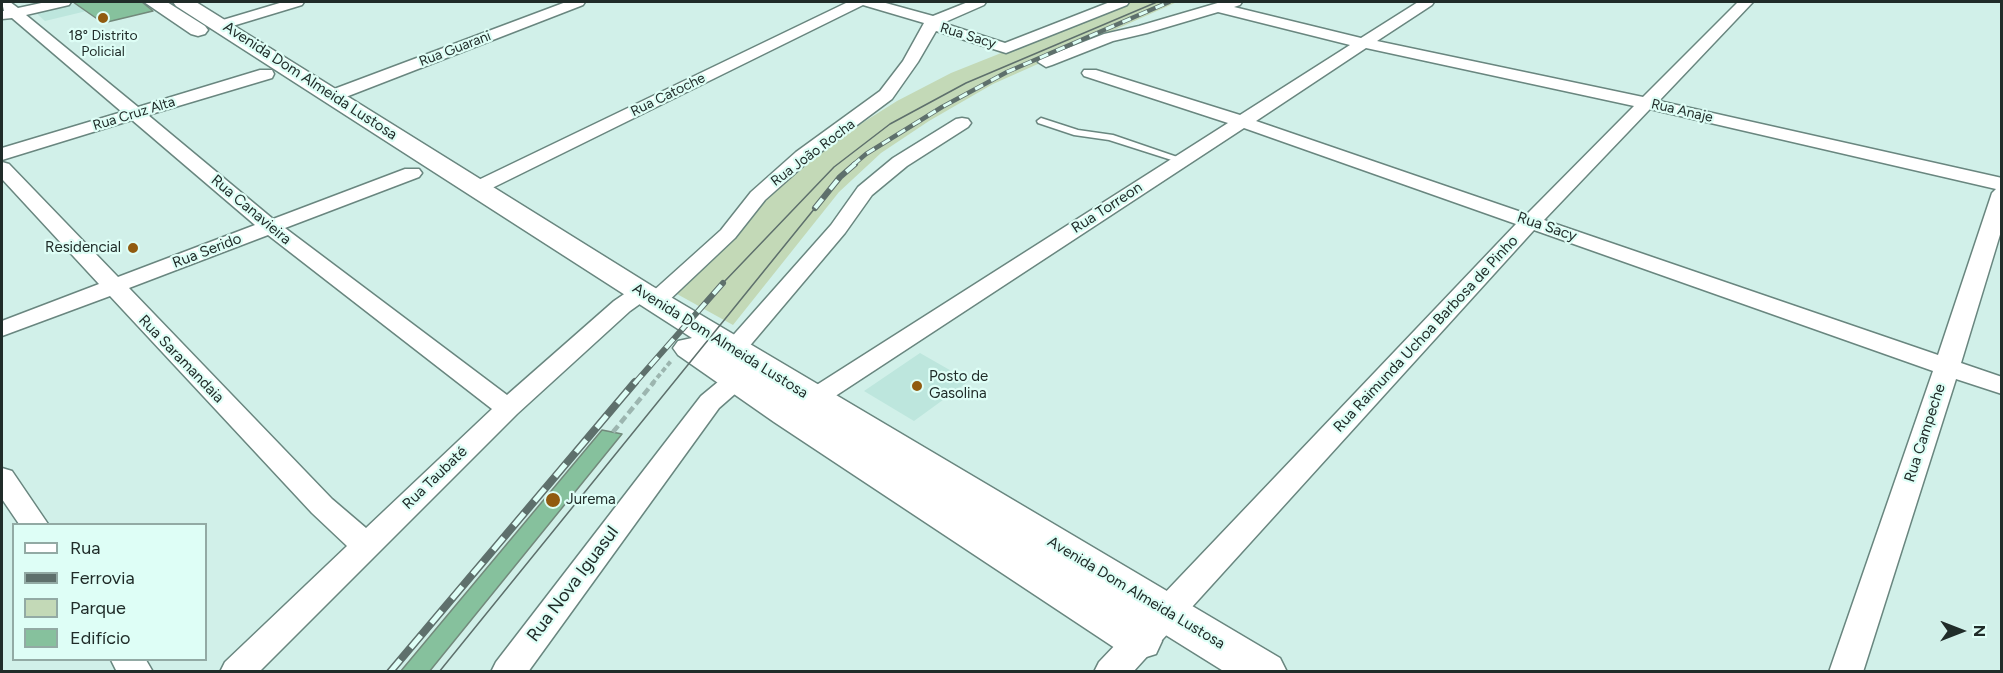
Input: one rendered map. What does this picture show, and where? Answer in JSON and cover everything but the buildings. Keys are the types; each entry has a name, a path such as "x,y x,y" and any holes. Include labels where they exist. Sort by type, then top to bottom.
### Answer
{"main road":[{"name":"Avenida Dom Almeida Lustosa","path":"154,2 266,74 412,173 639,300"},
{"name":"Avenida Dom Almeida Lustosa","path":"183,2 477,188 639,300 801,407 1140,641"},
{"name":"Avenida Dom Almeida Lustosa","path":"801,407 1169,612 1264,672"}],"street":[{"path":"6,10 64,2"},
{"path":"221,25 297,2"},
{"name":"Rua Guarani","path":"332,96 578,2"},
{"name":"Rua Catoche","path":"477,188 858,2"},
{"path":"868,2 932,23 980,2"},
{"name":"Rua Sacy","path":"932,23 1006,48 1122,2"},
{"path":"1046,62 1109,37 1142,30 1238,2"},
{"name":"Rua Torreon","path":"801,407 1427,2"},
{"name":"Rua Raimunda Uchoa Barbosa de Pinho","path":"1111,672 1531,221 1746,2"},
{"name":"Rua Anaje","path":"1220,8 1362,43 1645,103 2001,184"},
{"name":"Rua Canavieira","path":"6,10 135,113 270,227 508,408"},
{"name":"Rua João Rocha","path":"639,300 728,234 758,196 803,156 886,95 910,62 932,23"},
{"name":"Rua Sacy","path":"1090,73 1531,221 2001,386"},
{"name":"Rua Cruz Alta","path":"2,154 266,74"},
{"name":"Rua Nova Iguasul","path":"508,672 866,191 900,162 962,123"},
{"name":"Rua Saramandaia","path":"2,168 112,287 322,506 366,545"},
{"name":"Rua Serido","path":"2,329 412,173"},
{"name":"Rua Campeche","path":"1846,672 1947,367 2001,193"},
{"name":"Rua Taubaté","path":"237,672 508,408 639,300"},
{"path":"2,478 33,523"}],"lane":[{"path":"1041,121 1077,132 1110,137 1181,160"}],"path":[{"path":"613,432 657,378"}],"shaded area":[{"path":"83,2 124,2 45,21 35,12"},
{"name":"Posto de Gasolina","path":"920,353 969,381 914,421 864,391"}],"green space":[{"path":"1129,2 1177,2 993,84 929,121 881,153 839,192 733,325 677,294 774,191 799,169 859,125 897,101 951,73"}],"tram line":[{"path":"723,283 834,167 890,124 966,83 1157,2"},
{"path":"439,672 815,208"}],"railway":[{"path":"853,165 866,154 942,107 1007,72 1169,2"},
{"path":"815,208 840,177 855,164"},
{"path":"634,384 723,283"},
{"path":"390,672 635,382"}],"place":[{"name":"18° Distrito Policial","path":"103,18"},
{"name":"Residencial","path":"133,248"},
{"name":"Posto de Gasolina","path":"917,386"},
{"name":"Jurema","path":"553,500"}]}
